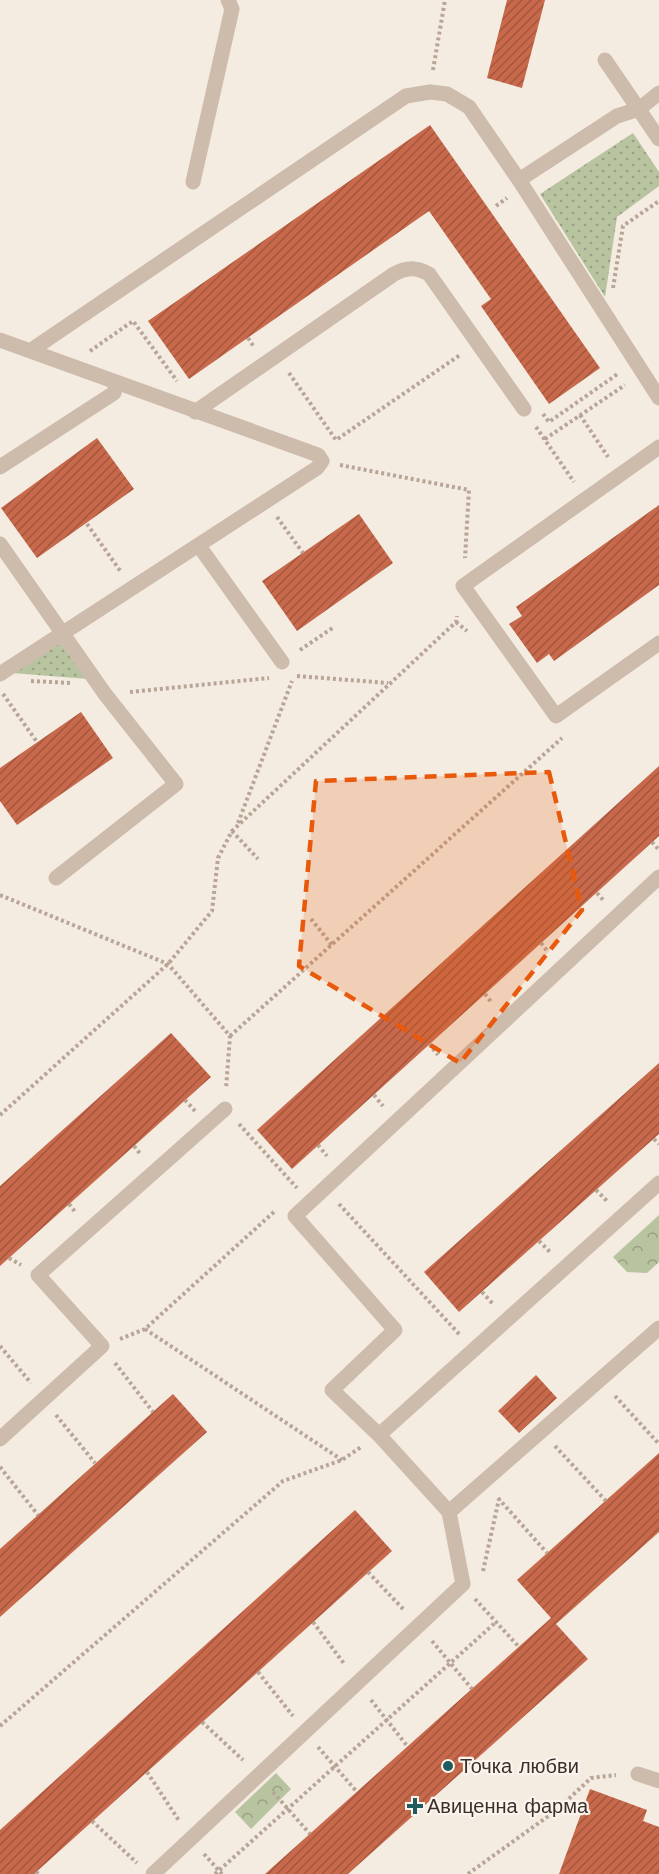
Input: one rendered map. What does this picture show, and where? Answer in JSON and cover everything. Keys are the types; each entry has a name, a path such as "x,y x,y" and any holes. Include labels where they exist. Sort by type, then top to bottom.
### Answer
{"lane":[{"path":"193,182 232,9 228,0"},
{"path":"605,60 659,140"},
{"path":"30,351 406,96 430,92 447,94 469,107 654,380 659,398"},
{"path":"519,180 617,116 639,109 659,93"},
{"path":"195,412 405,268 418,268 429,274 524,409"},
{"path":"0,340 318,456 322,461 317,468 0,674"},
{"path":"0,467 114,393 116,384"},
{"path":"659,447 463,586 556,716 659,643"},
{"path":"0,544 102,689 176,784 56,878"},
{"path":"199,546 282,669"},
{"path":"147,1870 463,1584 449,1512 379,1435 332,1390 395,1330 294,1216 659,877"},
{"path":"0,1439 102,1346 38,1275 225,1108"},
{"path":"379,1435 659,1182"},
{"path":"449,1512 659,1328"},
{"path":"638,1774 659,1781"}],"path":[{"path":"430,92 444,0"},
{"path":"496,206 510,196"},
{"path":"613,290 623,226 659,201"},
{"path":"86,354 133,321 183,389"},
{"path":"276,355 336,440 478,343"},
{"path":"543,413 549,422 624,369"},
{"path":"524,409 586,499"},
{"path":"580,415 620,475"},
{"path":"0,1115 168,964 212,911 218,858 232,831 456,622 463,586 469,490 322,461"},
{"path":"266,501 303,553"},
{"path":"87,524 133,588"},
{"path":"334,627 282,669 294,676 389,683"},
{"path":"237,826 294,676"},
{"path":"22,680 102,689 271,678"},
{"path":"0,689 37,742"},
{"path":"310,1201 225,1108 230,1036 566,735"},
{"path":"232,831 258,860"},
{"path":"652,842 659,850"},
{"path":"0,895 168,964 230,1036"},
{"path":"311,919 332,945"},
{"path":"654,1139 659,1144"},
{"path":"325,1188 473,1349"},
{"path":"153,1412 102,1346 145,1329 281,1205"},
{"path":"145,1329 342,1460"},
{"path":"600,1380 659,1444"},
{"path":"541,1431 606,1501"},
{"path":"0,1726 283,1481 342,1460 379,1435"},
{"path":"0,1467 38,1515"},
{"path":"483,1482 547,1553"},
{"path":"482,1578 499,1499"},
{"path":"463,1584 519,1647"},
{"path":"477,1601 480,1589"},
{"path":"215,1874 496,1622"},
{"path":"468,1874 558,1809 591,1778 638,1774"},
{"path":"92,1821 147,1870"}],"highlighted area":[{"path":"549,772 582,910 460,1063 299,966 316,781"}],"green space":[{"path":"633,133 659,172 659,186 617,217 605,297 540,194"},
{"path":"60,643 88,679 12,673"},
{"path":"659,1215 659,1262 647,1273 627,1272 613,1257"},
{"path":"276,1773 291,1789 251,1829 235,1812"}],"building":[{"path":"507,0 545,0 522,88 487,78"},
{"path":"430,125 600,368 549,404 481,306 491,299 429,211 189,379 148,321"},
{"path":"97,438 134,489 37,558 1,508"},
{"path":"659,505 659,585 554,661 549,654 537,663 509,624 522,616 516,607"},
{"path":"359,514 393,563 297,631 262,581"},
{"path":"81,712 113,758 17,825 0,801 0,768"},
{"path":"659,766 659,836 292,1169 257,1130"},
{"path":"171,1033 211,1077 0,1266 0,1186"},
{"path":"659,1063 659,1134 459,1312 424,1272"},
{"path":"536,1375 557,1398 519,1433 498,1411"},
{"path":"173,1394 207,1432 0,1617 0,1549"},
{"path":"659,1453 659,1532 556,1624 588,1659 348,1874 265,1874 551,1618 517,1580"},
{"path":"355,1510 392,1551 34,1874 0,1874 0,1830"},
{"path":"590,1789 647,1810 643,1821 659,1827 659,1874 559,1874"}],"place":[{"name":"Точка любви","path":"448,1766"},
{"name":"Авиценна фарма","path":"415,1806"}]}
